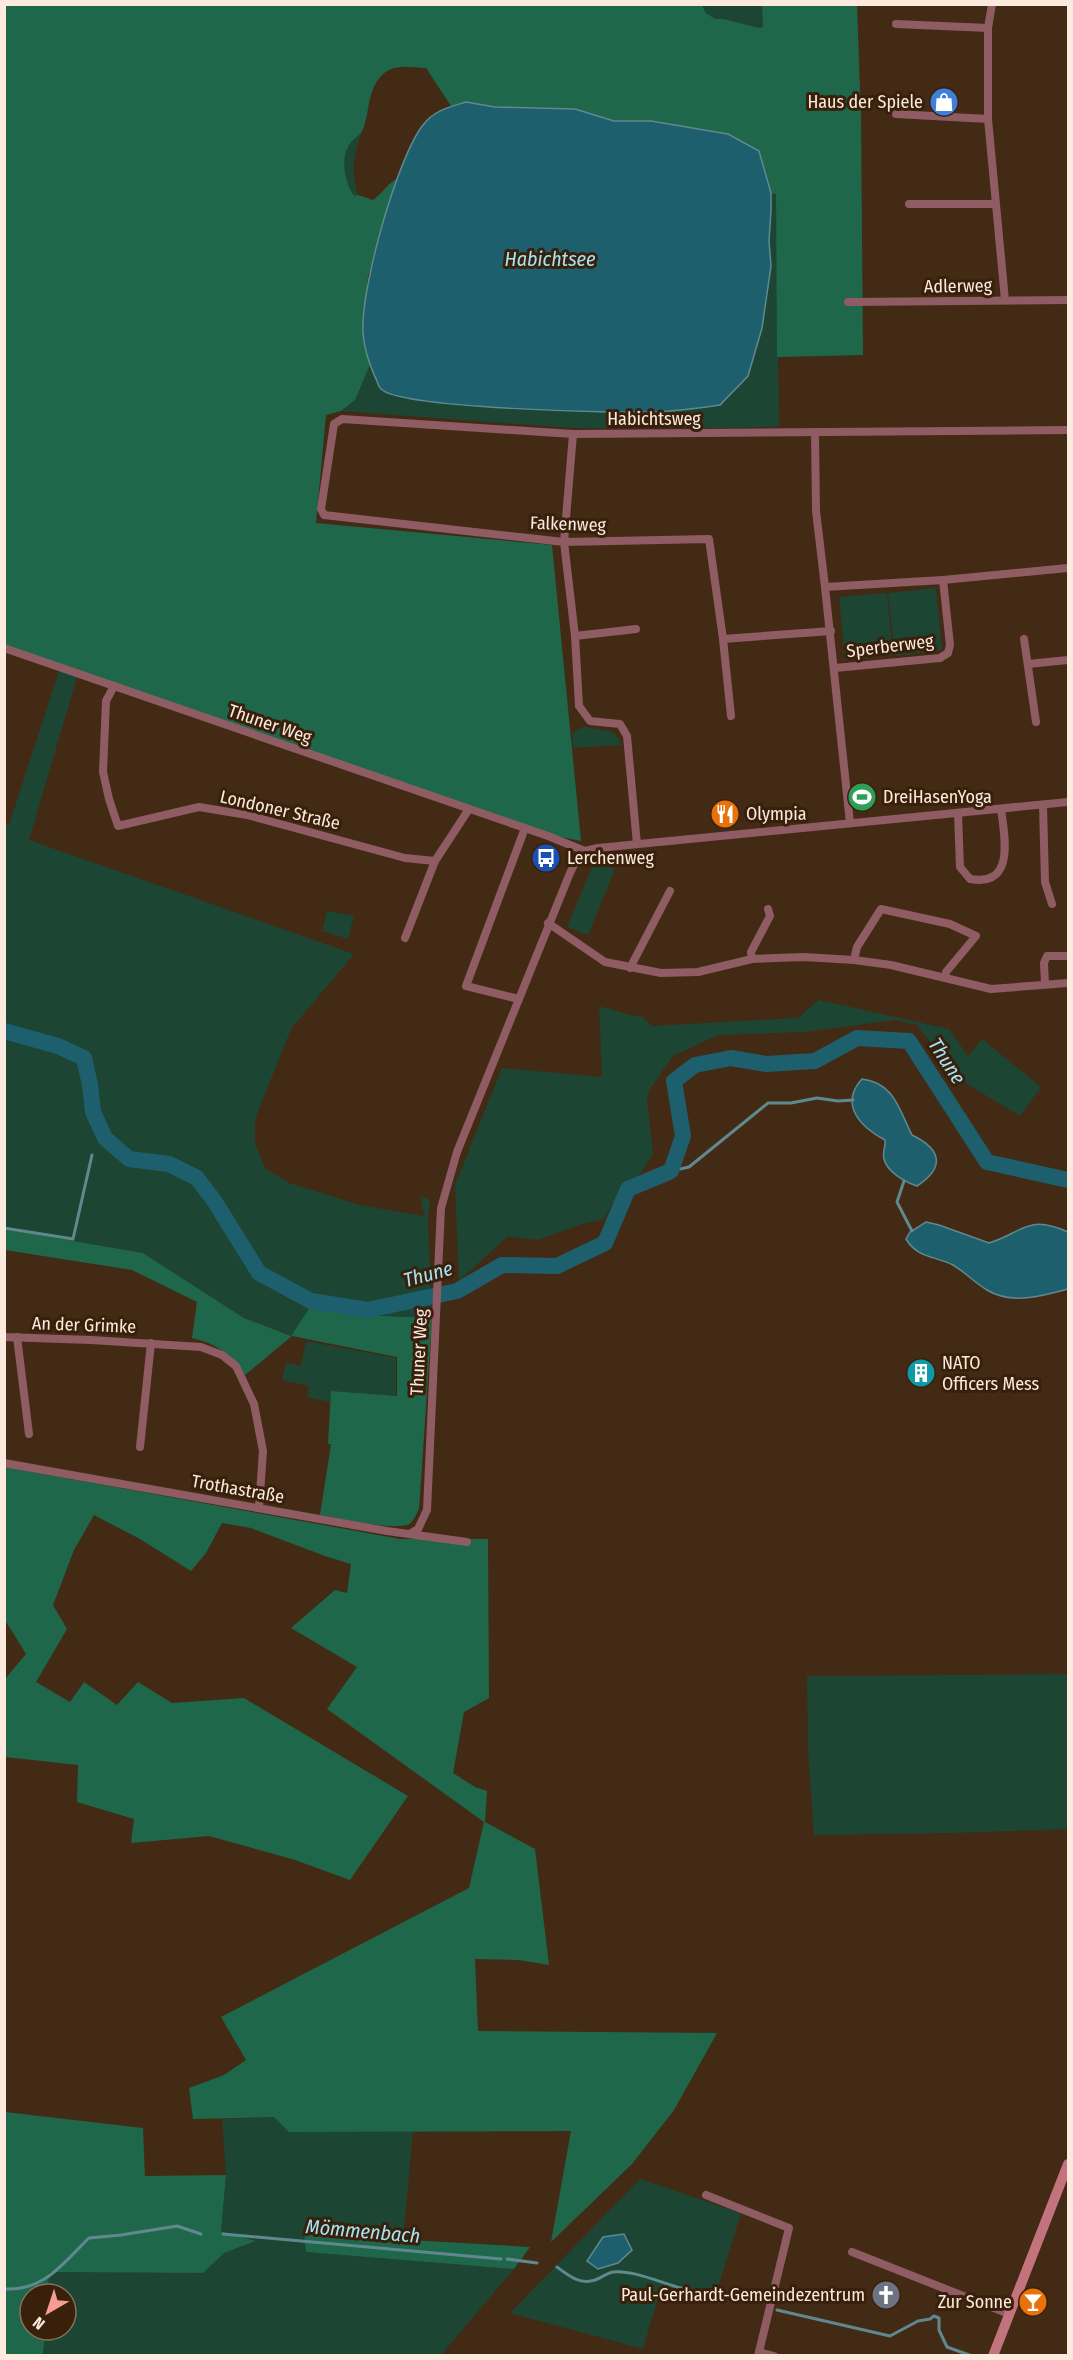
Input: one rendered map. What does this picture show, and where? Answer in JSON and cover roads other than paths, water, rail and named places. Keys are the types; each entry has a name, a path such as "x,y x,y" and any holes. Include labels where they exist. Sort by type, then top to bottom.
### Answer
{"main road":[{"path":"993,2355 1068,2164"}],"street":[{"path":"992,4 988,28 988,119 1005,300"},
{"path":"896,24 988,28"},
{"path":"896,114 988,119"},
{"path":"909,204 995,204"},
{"name":"Adlerweg","path":"848,302 1068,300"},
{"name":"Habichtsweg","path":"324,515 321,509 334,424 342,419 573,434 1068,430"},
{"name":"Sperberweg","path":"815,432 816,511 831,630 850,823"},
{"path":"573,434 564,542 575,636 579,706 590,721 620,724 627,736 637,844"},
{"name":"Falkenweg","path":"324,515 564,542 709,539 731,716"},
{"path":"825,587 943,580 1068,568"},
{"name":"Sperberweg","path":"835,668 940,658 948,653 950,645 943,580"},
{"path":"575,636 636,629"},
{"path":"723,639 831,630"},
{"path":"1024,639 1036,722"},
{"name":"Thuner Weg","path":"4,648 525,828 585,851 576,861 548,923 458,1152 442,1203 427,1510 418,1529 410,1534"},
{"path":"1028,664 1068,660"},
{"name":"Londoner Straße","path":"114,686 106,700 103,772 108,799 118,826 199,807 247,815 405,858 435,861"},
{"path":"585,851 1068,802"},
{"path":"1043,805 1045,882 1052,904"},
{"path":"405,938 435,861 469,809"},
{"path":"958,813 960,867 970,879 982,881 992,880 997,875 1004,858 1001,809"},
{"path":"519,999 466,986 525,828"},
{"path":"630,968 670,891"},
{"path":"752,959 751,952 770,916 768,909"},
{"path":"854,960 857,948 881,909 950,924 976,936 946,972 945,978"},
{"path":"548,923 605,962 660,973 698,972 752,959 804,957 891,965 991,989 1068,983"},
{"path":"1045,984 1044,963 1047,956 1068,956"},
{"name":"An der Grimke","path":"4,1337 151,1343 201,1347 222,1354 236,1366 254,1404 263,1451 259,1508"},
{"name":"An der Grimke","path":"17,1337 29,1434"},
{"name":"An der Grimke","path":"140,1447 151,1343"},
{"name":"Trothastraße","path":"4,1462 259,1508 467,1542"},
{"path":"706,2195 789,2228 759,2354 774,2355"},
{"path":"852,2252 1009,2314"}],"water":[{"name":"Habichtsee","path":"466,102 495,107 575,109 614,121 651,121 728,134 759,151 771,193 769,241 771,266 762,328 748,376 720,405 656,412 512,408 427,401 397,396 381,389 369,361 363,333 367,287 382,225 402,165 423,125 437,112"},
{"path":"862,1079 882,1086 889,1092 912,1135 922,1140 934,1152 936,1165 933,1172 917,1186 902,1179 889,1168 884,1157 885,1140 861,1122 856,1114 852,1097"},
{"path":"926,1222 989,1243 1034,1225 1054,1227 1068,1232 1068,1289 1027,1298 996,1295 953,1265 921,1253 910,1245 906,1239 910,1232"},
{"path":"624,2234 632,2250 618,2263 598,2269 587,2261 603,2237"}],"waterway":[{"name":"Thune","path":"4,1031 58,1046 84,1058 93,1112 105,1138 129,1159 169,1164 197,1178 215,1202 259,1273 311,1301 368,1310 457,1291 502,1265 557,1266 605,1243 628,1189 671,1171 683,1136 674,1081 695,1065 731,1058 766,1064 815,1061 857,1038 909,1041 987,1162 1068,1180"},
{"path":"671,1171 689,1167 768,1103 791,1103 817,1098 838,1101 853,1100"},
{"path":"4,1228 73,1239 92,1155"},
{"path":"904,1181 897,1202 912,1231"},
{"name":"Mömmenbach","path":"4,2289 31,2285 42,2280 61,2266 89,2238 177,2226 201,2234"},
{"name":"Mömmenbach","path":"223,2234 501,2259"},
{"name":"Mömmenbach","path":"507,2259 537,2263"},
{"name":"Mömmenbach","path":"557,2267 570,2276 584,2281 621,2272 681,2288"},
{"name":"Mömmenbach","path":"688,2289 718,2302 723,2295"},
{"name":"Mömmenbach","path":"777,2310 890,2336 918,2321 934,2316 939,2318 939,2330 947,2347 972,2356"}],"place":[{"name":"Haus der Spiele","path":"944,102"},
{"name":"DreiHasenYoga","path":"862,797"},
{"name":"Olympia","path":"725,814"},
{"name":"Lerchenweg","path":"546,858"},
{"name":"NATO Officers Mess","path":"921,1373"},
{"name":"Paul-Gerhardt-Gemeindezentrum","path":"886,2295"},
{"name":"Zur Sonne","path":"1033,2302"}]}
